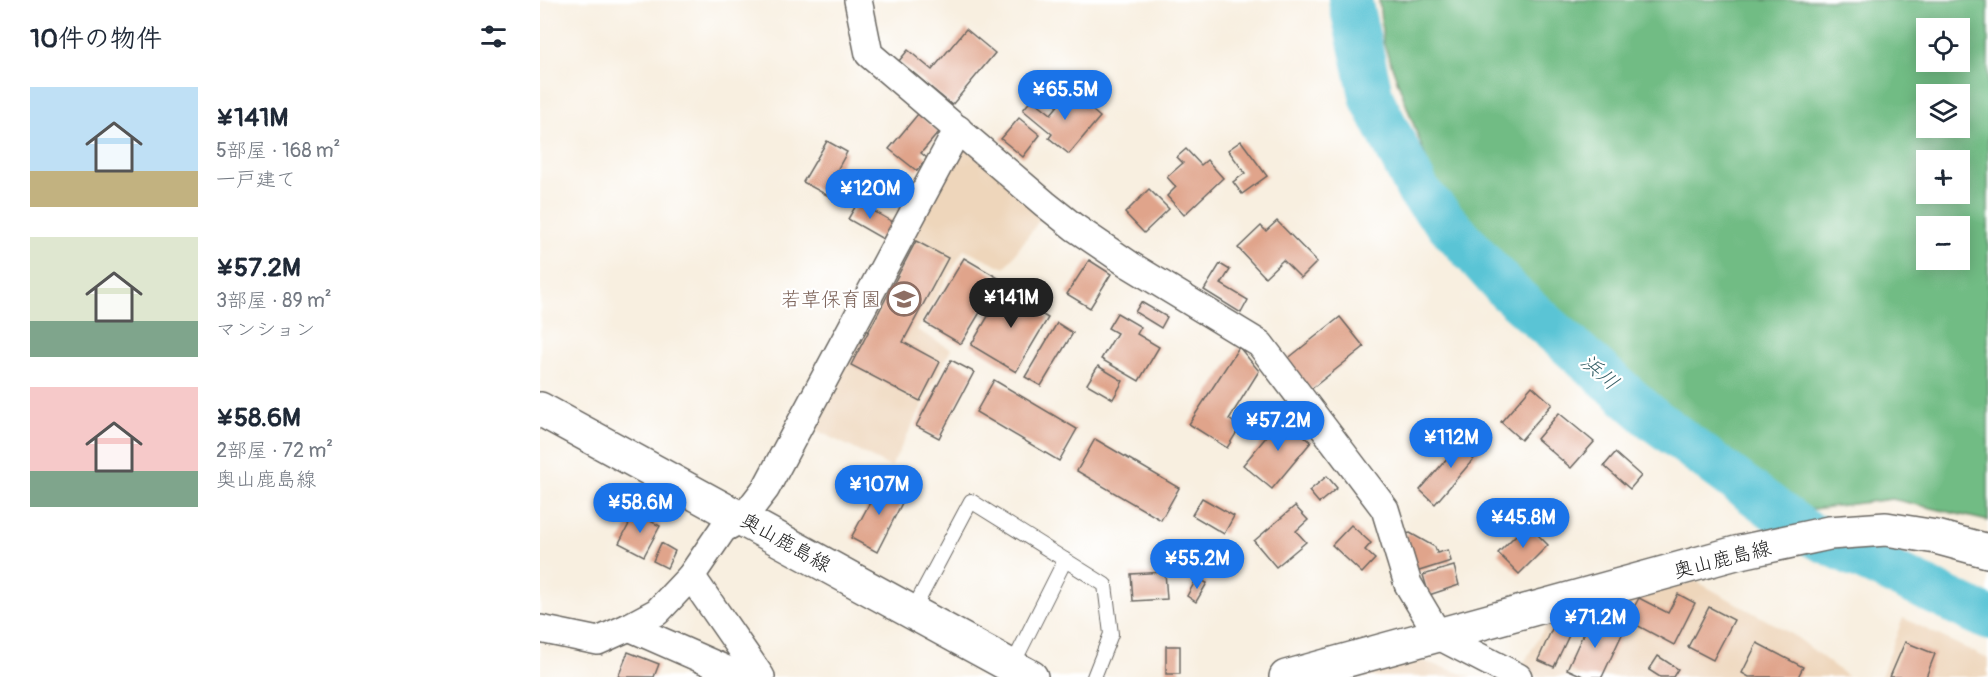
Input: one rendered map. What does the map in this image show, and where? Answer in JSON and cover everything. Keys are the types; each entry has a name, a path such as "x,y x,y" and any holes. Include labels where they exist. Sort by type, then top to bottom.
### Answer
{"main road":[{"name":"奥山鹿島線","path":"540,409 1022,672"},
{"name":"奥山鹿島線","path":"1286,677 1736,553 1829,533 1886,529 1936,537 1988,551"}],"street":[{"path":"858,0 869,54 1074,227 1130,265 1260,344 1385,509 1408,584 1439,636 1518,677"},
{"path":"540,629 598,641 657,612 691,576 723,529 743,518 766,488 958,129"},
{"path":"691,576 761,677"},
{"path":"629,627 743,677"}],"lane":[{"path":"912,612 971,501 1105,585 1111,634 1094,677"},
{"path":"1022,672 1065,560"}],"shaded area":[{"name":"若草保育園","path":"959,137 1046,211 1005,268 964,249 917,330 951,349 891,467 810,427"},
{"path":"1696,581 1795,636 1848,677 1514,677 1554,612"},
{"path":"1903,618 1988,659 1988,677 1881,677"},
{"path":"1402,654 1472,677 1322,677"}],"green space":[{"path":"1379,0 1988,0 1988,521 1892,499 1806,510 1580,340 1433,177 1383,42"}],"building":[{"path":"966,29 995,53 952,105 899,61 908,50 932,70"},
{"path":"1070,91 1100,117 1069,154 1049,138 1052,134 1023,110 1032,99 1051,114"},
{"path":"918,114 939,132 921,153 927,158 917,171 889,149"},
{"path":"1019,118 1040,135 1023,157 1001,139"},
{"path":"827,141 847,152 835,174 843,179 832,198 803,182"},
{"path":"1241,141 1267,176 1242,194 1233,182 1245,173 1228,150"},
{"path":"1186,149 1201,165 1207,160 1223,178 1184,215 1167,196 1176,187 1167,177 1183,163 1177,157"},
{"path":"1149,189 1169,209 1144,233 1125,213"},
{"path":"858,202 893,222 883,239 848,219"},
{"path":"1277,221 1317,262 1301,278 1283,260 1265,277 1238,248 1261,226 1266,231"},
{"path":"916,241 948,258 903,342 940,362 920,401 851,365"},
{"path":"964,258 1000,279 961,344 925,323"},
{"path":"1089,260 1111,274 1090,308 1067,294"},
{"path":"1220,264 1230,270 1221,284 1248,300 1241,313 1204,290"},
{"path":"1020,289 1041,301 1036,311 1048,318 1016,372 971,345 1003,291 1015,298"},
{"path":"1141,302 1167,317 1161,328 1135,312"},
{"path":"1117,313 1141,327 1137,334 1159,347 1139,381 1101,359 1117,333 1108,328"},
{"path":"1340,317 1364,347 1310,390 1286,360"},
{"path":"1057,323 1073,333 1041,386 1025,377"},
{"path":"1239,347 1259,371 1229,419 1240,427 1227,448 1189,424"},
{"path":"951,360 974,372 939,438 916,426"},
{"path":"1098,366 1123,381 1113,399 1087,384"},
{"path":"994,380 1077,429 1059,461 976,412"},
{"path":"1532,386 1552,404 1521,440 1501,422"},
{"path":"1286,413 1300,425 1296,429 1311,442 1272,489 1243,465"},
{"path":"1559,413 1594,442 1571,468 1537,439"},
{"path":"1467,435 1483,448 1435,504 1420,490"},
{"path":"1095,439 1179,488 1161,520 1077,471"},
{"path":"1615,453 1641,476 1630,489 1604,466"},
{"path":"1327,476 1337,488 1319,503 1309,491"},
{"path":"882,480 907,493 877,552 851,538"},
{"path":"1202,498 1234,516 1224,534 1192,515"},
{"path":"1295,506 1308,520 1296,531 1306,542 1276,567 1254,541"},
{"path":"635,513 660,526 644,556 619,543"},
{"path":"1527,524 1548,545 1519,574 1498,553"},
{"path":"1351,525 1371,543 1365,550 1375,559 1362,573 1332,545"},
{"path":"1410,533 1435,547 1437,553 1448,550 1451,561 1416,572 1405,534"},
{"path":"661,543 675,551 667,568 653,561"},
{"path":"1454,566 1459,585 1429,595 1423,575"},
{"path":"1165,572 1167,599 1133,601 1131,574"},
{"path":"1197,578 1207,583 1196,602 1187,596"},
{"path":"1678,594 1695,603 1674,645 1627,620 1639,598 1668,613"},
{"path":"1709,607 1734,620 1713,660 1688,647"},
{"path":"1591,617 1623,632 1602,677 1585,677 1567,669"},
{"path":"1556,620 1573,627 1554,667 1538,660"},
{"path":"1905,642 1935,654 1926,677 1890,677"},
{"path":"1757,643 1803,667 1798,677 1749,677 1742,673"},
{"path":"1166,646 1180,646 1180,674 1166,674"},
{"path":"628,652 659,664 654,677 618,677"},
{"path":"1658,656 1678,669 1673,677 1660,677 1649,670"}],"waterway":[{"name":"浜川","path":"1350,0 1372,99 1419,192 1508,291 1652,418 1804,531 1988,618"}],"place":[{"name":"若草保育園","path":"904,299"}]}
